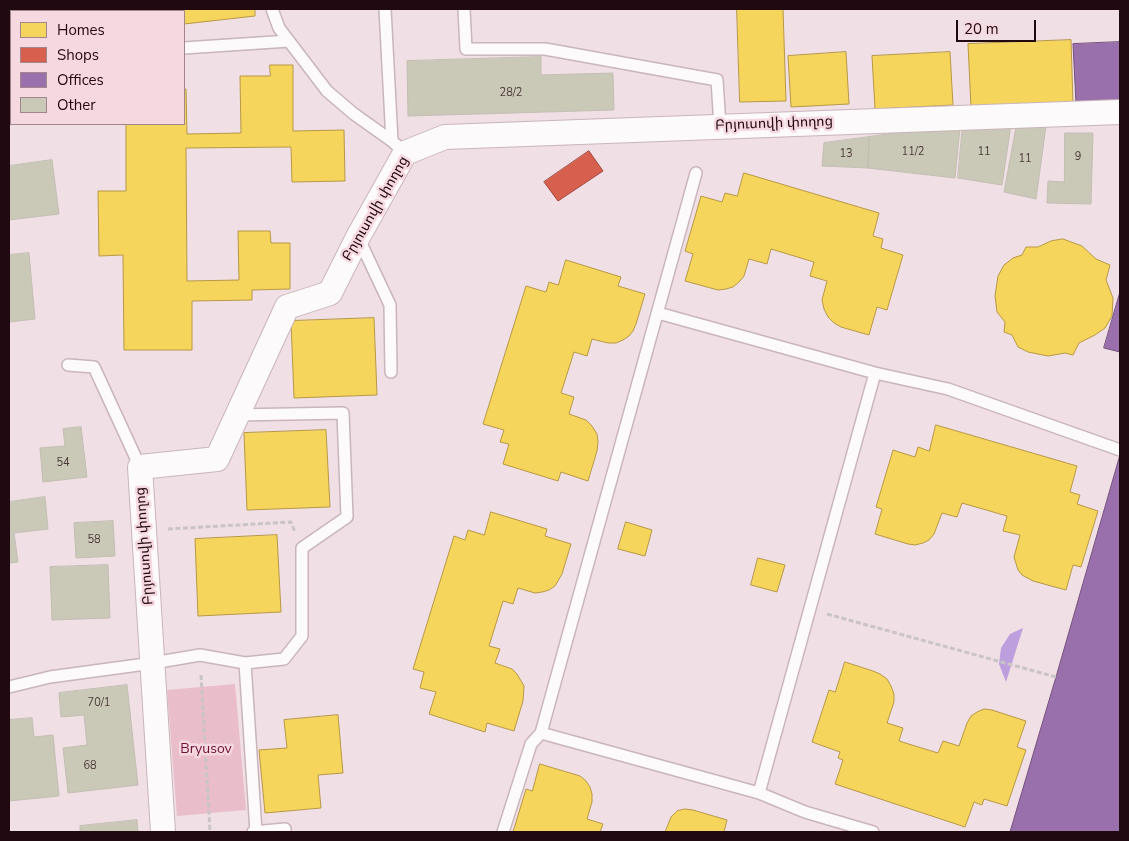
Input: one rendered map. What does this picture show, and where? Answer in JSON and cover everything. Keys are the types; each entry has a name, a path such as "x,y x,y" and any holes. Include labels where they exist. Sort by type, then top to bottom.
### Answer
{"street":[{"name":"Բրյուսովի փողոց","path":"163,832 140,467 217,459 287,307 330,293 358,237 398,147 445,137 1120,112"}],"lane":[{"path":"272,9 279,28 327,91 398,147"},
{"path":"385,9 398,147"},
{"path":"464,9 466,49 545,49 717,80 720,126"},
{"path":"185,48 288,41"},
{"path":"503,832 531,744 542,733 696,173"},
{"path":"358,237 390,305 391,372"},
{"path":"658,313 875,373 948,389 1120,450"},
{"path":"68,365 94,367 140,467"},
{"path":"759,793 875,373"},
{"path":"9,687 50,677 200,655 245,663 284,659 302,636 302,548 347,517 343,413 237,415"},
{"path":"245,663 254,832 285,829 285,832"},
{"path":"542,733 759,793 805,812 873,832"}],"path":[{"path":"144,531 291,522 302,548"},
{"path":"809,609 1056,677"},
{"path":"200,655 210,832"}],"green space":[{"name":"Bryusov","path":"235,684 246,810 177,816 167,690"}],"shaded area":[{"path":"1023,628 1006,682 999,664 1001,648 1010,634"}],"building: Homes":[{"path":"255,9 255,16 185,24 185,10 128,10"},
{"path":"737,9 783,9 786,101 740,102"},
{"path":"1071,40 1073,103 971,107 968,44"},
{"path":"846,52 849,104 791,107 788,56"},
{"path":"950,52 953,105 875,109 872,56"},
{"path":"270,65 293,65 293,131 344,130 345,181 292,182 291,147 186,148 187,281 239,280 238,231 270,231 271,243 290,243 290,289 252,290 252,300 192,301 192,350 124,350 123,255 99,256 98,191 126,191 126,125 185,125 186,89 187,134 241,133 240,76 270,76"},
{"path":"744,173 879,213 873,236 883,239 881,248 903,255 887,310 877,307 869,335 841,327 828,317 822,300 827,281 810,276 814,262 771,249 767,264 749,259 744,276 733,287 718,290 685,281 693,254 685,251 701,196 722,202 725,193 737,196"},
{"path":"1063,239 1082,246 1096,259 1110,265 1106,280 1113,298 1112,316 1105,328 1079,343 1073,355 1065,353 1048,356 1028,352 1018,347 1012,335 1004,332 1005,322 997,312 995,296 998,276 1004,265 1013,258 1022,255 1026,247 1038,247 1051,241"},
{"path":"566,260 621,277 618,286 645,294 636,324 629,336 616,343 592,339 587,356 574,352 561,393 574,397 569,414 586,420 597,434 597,451 588,481 561,472 558,481 503,464 509,444 500,442 504,430 483,424 526,286 546,292 549,282 558,285"},
{"path":"374,318 377,395 294,398 291,321"},
{"path":"936,425 1077,466 1070,492 1080,495 1077,504 1098,511 1081,567 1073,565 1066,590 1033,581 1022,575 1018,570 1014,557 1020,535 1003,531 1007,516 962,503 957,517 942,513 934,534 923,543 908,544 875,534 882,509 876,507 893,450 915,457 918,447 929,451"},
{"path":"326,430 330,507 247,510 244,433"},
{"path":"491,512 547,529 545,536 571,544 562,574 555,586 549,590 535,593 518,588 513,604 503,601 489,646 500,649 495,663 512,669 524,686 523,701 514,731 487,723 485,732 429,714 436,692 420,688 424,672 413,669 454,536 465,540 468,530 484,535"},
{"path":"626,522 652,530 645,556 618,549"},
{"path":"277,535 281,612 198,616 195,539"},
{"path":"758,558 785,565 777,592 751,585"},
{"path":"845,662 873,671 887,679 894,694 894,702 887,723 903,728 899,741 938,753 943,741 959,746 971,716 984,709 1026,721 1017,747 1026,750 1007,806 984,799 982,805 974,802 965,827 835,784 843,760 838,758 840,752 812,742 829,690 835,692"},
{"path":"338,715 343,773 318,775 321,808 265,813 259,750 287,748 284,720"},
{"path":"540,764 580,776 586,781 592,794 592,802 587,819 603,824 600,832 513,832 526,789 532,791"},
{"path":"685,809 727,820 724,832 665,832 671,817 677,811"}],"building: Shops":[{"path":"589,151 603,171 558,201 544,182"}],"building: Offices":[{"path":"1120,42 1120,101 1076,103 1073,44"},
{"path":"1120,292 1120,352 1104,348"},
{"path":"1120,455 1120,832 1010,832 1056,677"}],"building: Other":[{"path":"9,9 67,9 10,10 9,45"},
{"path":"541,57 541,75 613,73 614,110 408,116 407,61"},
{"path":"963,124 1011,125 1002,185 958,178"},
{"path":"1046,126 1036,199 1004,192 1016,127"},
{"path":"937,127 960,128 955,178 868,168 869,137"},
{"path":"1065,133 1093,133 1091,204 1047,203 1048,181 1064,182"},
{"path":"869,137 868,168 822,166 824,143"},
{"path":"52,160 59,214 9,220 9,166"},
{"path":"29,253 35,319 9,322 9,255"},
{"path":"81,427 87,477 43,482 40,448 65,446 63,429"},
{"path":"45,497 48,529 14,533 18,562 9,563 9,502"},
{"path":"113,521 115,556 76,558 74,523"},
{"path":"108,565 110,618 52,620 50,567"},
{"path":"127,685 138,785 68,793 63,748 87,745 84,715 61,717 59,693"},
{"path":"32,718 34,737 53,735 59,796 9,801 9,720"},
{"path":"137,820 138,832 80,832 80,826"}]}
